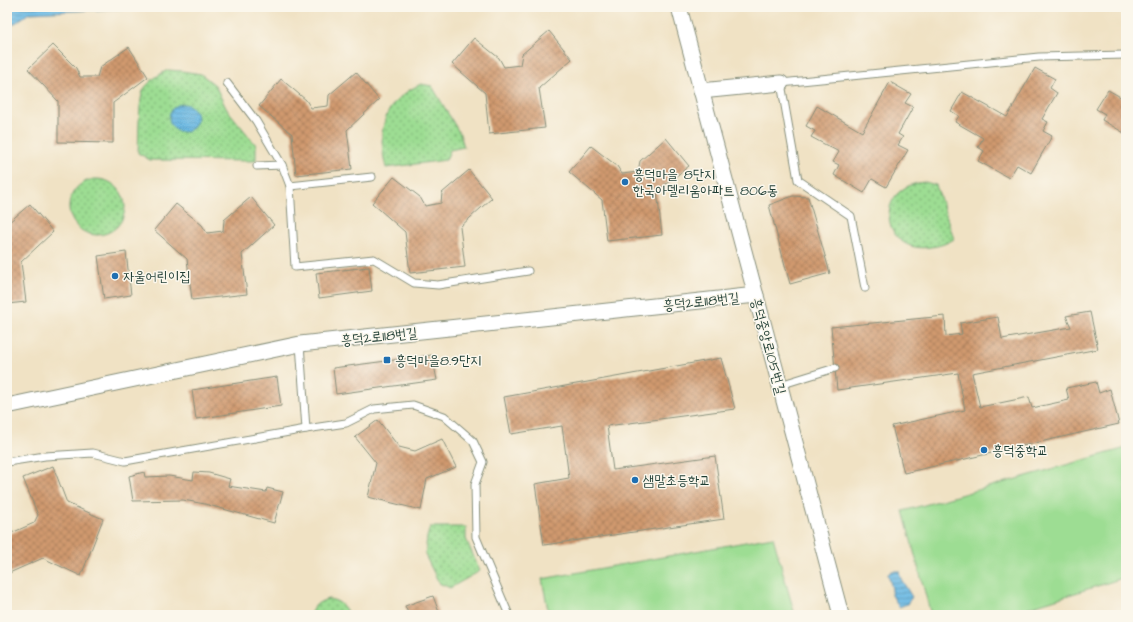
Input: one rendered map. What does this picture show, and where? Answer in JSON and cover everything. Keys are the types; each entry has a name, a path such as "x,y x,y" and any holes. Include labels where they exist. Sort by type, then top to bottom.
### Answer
{"street":[{"name":"흥덕중앙로105번길","path":"679,7 841,615"},
{"path":"701,91 780,83"},
{"name":"흥덕2로118번길","path":"7,406 300,344 756,295"}],"lane":[{"path":"865,288 851,216 798,180 780,83 1039,57 1126,55"},
{"path":"227,83 256,121 282,165 290,186 295,267 374,259 414,283 438,285 528,271"},
{"path":"257,166 282,165"},
{"path":"290,186 372,177"},
{"path":"300,344 306,429"},
{"path":"780,385 835,368"},
{"path":"7,462 45,456 93,453 125,461 346,423 374,409 413,405 444,416 472,441 483,462 475,484 476,536 509,615"}],"green space":[{"path":"168,70 201,74 215,85 226,108 256,145 256,161 150,160 138,153 142,94 149,83 158,75"},
{"path":"421,84 432,86 460,134 464,147 450,150 446,160 386,168 382,141 383,129 390,108 408,91"},
{"path":"91,179 103,179 117,187 125,201 123,218 117,227 103,235 91,235 81,230 74,223 69,213 69,201 74,191 81,184"},
{"path":"925,182 936,185 954,239 937,246 914,247 902,241 893,231 889,219 890,207 896,195 908,186"},
{"path":"1126,448 1126,577 1005,615 931,615 903,511"},
{"path":"430,527 466,527 466,539 480,571 450,588 439,583 425,555"},
{"path":"773,537 795,615 549,615 542,579"},
{"path":"328,599 341,604 345,608 348,615 310,615 316,605"}],"water":[{"path":"11,7 162,7 29,13 7,29 7,10"},
{"path":"183,104 189,105 193,108 196,112 196,124 193,128 189,131 183,132 177,131 173,128 170,124 169,118 170,112 173,108 177,105"},
{"path":"892,571 899,571 901,579 912,597 907,604 899,607 892,595 888,574"}],"building":[{"path":"549,31 572,59 539,88 545,128 489,134 485,93 452,64 474,38 499,58 504,67 520,65 522,54"},
{"path":"53,45 76,68 80,77 97,77 100,67 129,47 148,77 113,103 113,143 58,142 58,101 28,69"},
{"path":"1035,68 1055,79 1050,88 1057,93 1042,119 1048,122 1043,131 1052,136 1031,173 1017,165 1009,178 978,161 984,151 978,147 983,138 955,122 959,116 951,111 962,92 1007,117"},
{"path":"356,72 379,100 347,130 352,169 296,175 292,134 259,106 281,79 306,100 311,108 328,106 329,95"},
{"path":"890,82 911,94 905,103 913,107 898,134 903,137 898,145 908,150 886,187 872,179 864,193 834,175 839,165 833,162 839,152 811,137 815,131 806,126 817,106 862,132"},
{"path":"1108,90 1126,100 1126,134 1102,120 1105,114 1096,109"},
{"name":"흥덕마을 8단지 한국아델리움아파트 806동","path":"666,138 689,166 657,191 662,235 607,241 602,200 569,172 591,146 617,166 622,174 638,172 640,161"},
{"path":"469,170 492,198 460,227 465,267 410,273 405,232 372,203 394,177 420,197 425,206 441,203 442,193"},
{"path":"793,196 808,197 830,273 790,284 769,205"},
{"path":"251,197 274,225 242,254 247,294 192,300 187,259 154,230 176,204 202,225 207,233 223,231 224,220"},
{"path":"30,204 53,232 21,262 26,302 7,304 7,224"},
{"name":"자울어린이집","path":"126,252 131,295 104,299 98,256"},
{"path":"369,267 372,291 319,298 316,273"},
{"path":"1090,312 1098,349 972,373 980,407 1029,397 1032,408 1069,400 1066,388 1096,382 1099,393 1110,389 1119,424 904,473 892,426 965,410 958,373 837,390 831,327 945,316 946,336 962,334 960,323 998,317 1002,339 1071,327 1066,316"},
{"path":"432,355 437,380 336,394 333,368"},
{"path":"721,358 735,409 607,426 613,470 715,456 724,519 544,545 535,484 569,478 562,426 511,434 504,397"},
{"path":"277,377 281,406 196,419 192,390"},
{"path":"378,420 399,447 415,451 442,439 456,467 427,479 421,510 368,497 376,463 355,437"},
{"path":"53,466 67,503 103,519 81,576 43,558 7,574 7,535 34,523 38,515 23,478"},
{"path":"144,472 145,477 169,476 193,480 194,472 209,473 230,479 228,486 266,492 267,488 283,492 274,523 205,504 183,500 133,501 129,476"},
{"path":"433,596 440,615 409,615 405,606"}],"place":[{"name":"흥덕마을 8단지 한국아델리움아파트 806동","path":"625,182"},
{"name":"자울어린이집","path":"115,276"},
{"name":"흥덕마을8.9단지","path":"387,360"},
{"name":"흥덕중학교","path":"984,450"},
{"name":"샘말초등학교","path":"635,480"}]}
